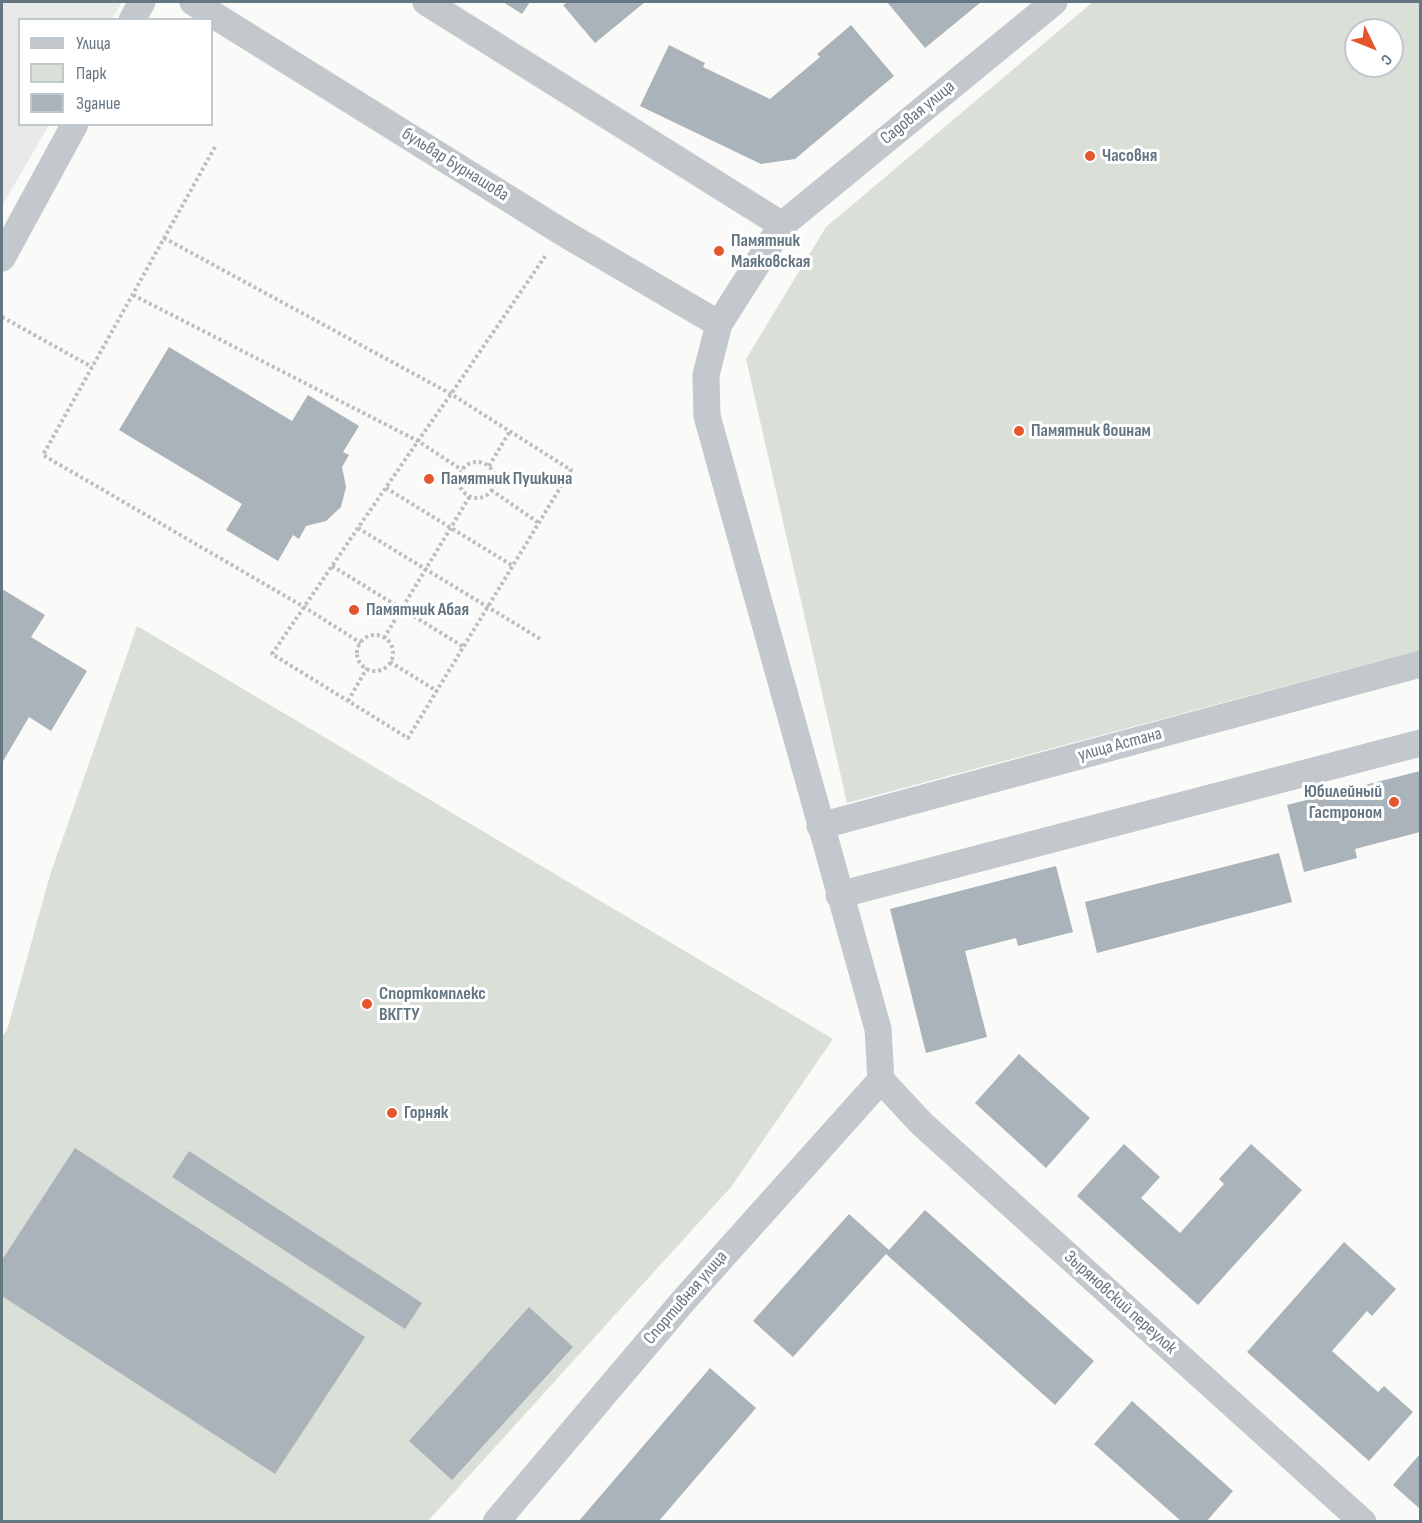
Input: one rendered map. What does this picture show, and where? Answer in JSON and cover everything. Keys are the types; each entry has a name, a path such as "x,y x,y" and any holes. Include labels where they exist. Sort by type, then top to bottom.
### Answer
{"street":[{"path":"133,18 142,2"},
{"name":"бульвар Бурнашова","path":"193,2 562,232 719,324"},
{"path":"426,2 782,225"},
{"name":"Садовая улица","path":"881,1080 878,1029 707,416 706,375 719,324 782,225 1054,2"},
{"path":"2,258 74,126"},
{"name":"улица Астана","path":"820,826 1420,664"},
{"path":"839,895 1420,742"},
{"name":"Спортивная улица","path":"496,1521 684,1300 881,1080"},
{"name":"Зыряновский переулок","path":"881,1080 931,1132 1363,1521"}],"path":[{"path":"215,147 43,455 304,607 361,643"},
{"path":"164,238 451,394 571,470 408,738 272,654 358,528 451,394 562,232"},
{"path":"132,295 418,441 462,470"},
{"path":"2,317 92,367"},
{"path":"489,466 510,431"},
{"path":"472,462 482,462 489,466 495,475 491,490 482,497 470,496 460,484 462,470 472,462"},
{"path":"386,488 513,566"},
{"path":"491,490 539,523"},
{"path":"384,638 470,496"},
{"path":"358,528 542,640"},
{"path":"332,566 464,647"},
{"path":"370,636 384,638 392,648 390,662 380,670 367,668 358,658 358,648 370,636"},
{"path":"390,662 437,691"},
{"path":"348,700 367,668"}],"shaded area":[{"path":"2,2 122,2 113,18 18,18 18,126 48,126 2,206"}],"green space":[{"path":"1093,2 1420,2 1420,650 847,803 746,359 826,227"},
{"name":"Горняк","path":"137,626 833,1039 731,1187 428,1521 2,1522 2,1038 8,1027 50,875"}],"building":[{"path":"503,2 530,2 522,14"},
{"path":"568,2 645,2 595,43 563,5"},
{"path":"887,2 981,2 925,48"},
{"path":"851,25 894,76 795,159 761,164 640,106 669,45 705,63 703,67 770,99 820,57 817,54"},
{"path":"169,347 292,421 308,395 359,426 343,452 349,455 342,467 346,487 341,507 326,521 306,526 299,539 293,535 278,561 226,530 242,504 119,430"},
{"path":"2,589 45,615 31,637 87,671 51,731 29,717 2,763"},
{"path":"1420,771 1420,832 1355,849 1357,858 1304,872 1287,805"},
{"path":"1279,853 1292,902 1097,953 1085,902"},
{"path":"1056,866 1073,932 1018,946 1016,938 965,951 987,1037 926,1053 890,909"},
{"path":"1019,1054 1090,1118 1046,1168 975,1103"},
{"path":"1124,1144 1160,1177 1141,1198 1180,1233 1224,1184 1219,1179 1251,1144 1302,1190 1198,1305 1077,1196"},
{"path":"75,1148 365,1337 275,1474 2,1296 2,1260"},
{"path":"189,1151 422,1303 405,1329 172,1177"},
{"path":"925,1210 1094,1361 1055,1405 886,1254 793,1357 753,1321 849,1214 889,1250"},
{"path":"1344,1242 1396,1289 1372,1316 1367,1311 1332,1351 1378,1392 1384,1386 1413,1412 1369,1461 1247,1352"},
{"path":"529,1307 573,1347 452,1480 409,1441"},
{"path":"710,1368 756,1408 658,1522 578,1522"},
{"path":"1132,1401 1233,1491 1206,1522 1182,1522 1094,1444"},
{"path":"1420,1454 1420,1509 1393,1485"}],"place":[{"name":"Часовня","path":"1090,156"},
{"name":"Памятник Маяковская","path":"719,251"},
{"name":"Памятник воинам","path":"1019,431"},
{"name":"Памятник Пушкина","path":"429,479"},
{"name":"Памятник Абая","path":"354,610"},
{"name":"Юбилейный Гастроном","path":"1394,802"},
{"name":"Спорткомплекс ВКГТУ","path":"367,1004"},
{"name":"Горняк","path":"392,1113"}]}
